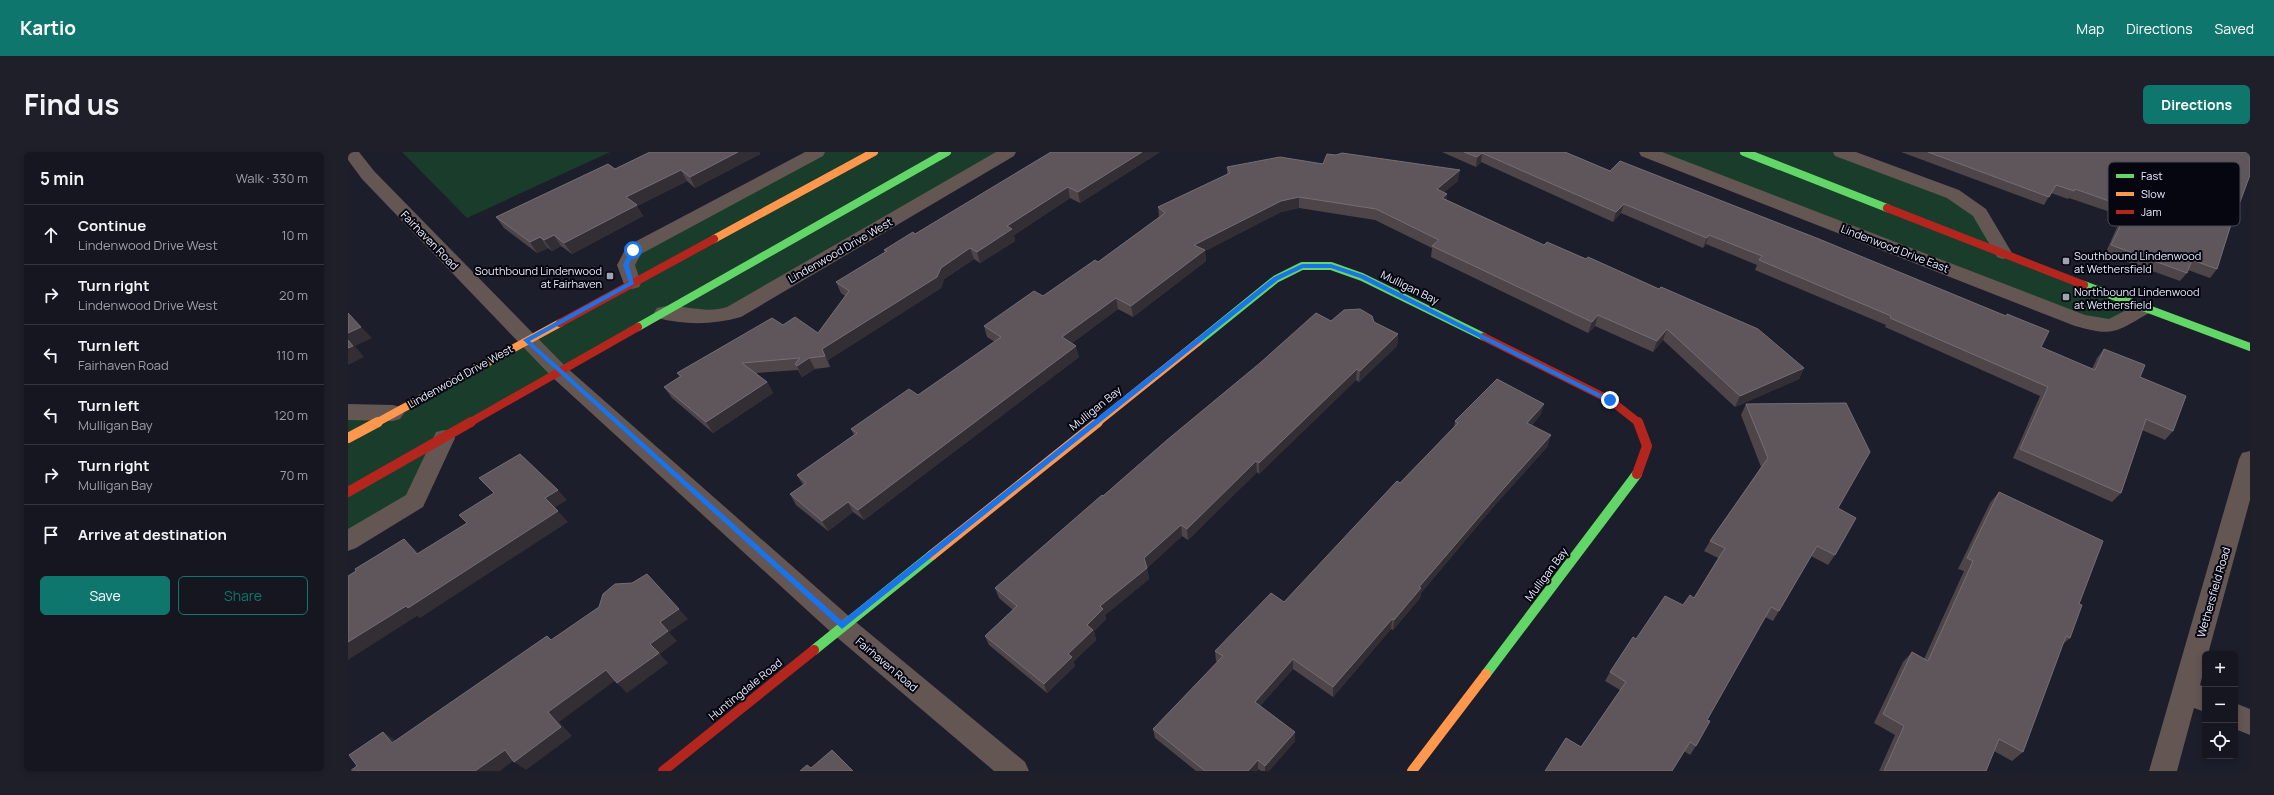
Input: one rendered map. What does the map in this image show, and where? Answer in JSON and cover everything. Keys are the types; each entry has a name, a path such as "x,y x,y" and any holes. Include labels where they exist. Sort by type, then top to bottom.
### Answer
{"street":[{"name":"Fairhaven Road","path":"350,152 368,175 526,340 559,372 842,626 1015,771"},
{"path":"632,283 626,265 633,250 817,152"},
{"name":"Lindenwood Drive West","path":"348,438 874,152"},
{"path":"348,492 947,152"},
{"name":"Lindenwood Drive West","path":"664,313 699,317 724,316 734,312 1008,152"},
{"name":"Lindenwood Drive East","path":"1647,152 2082,321 2112,326 2142,308"},
{"path":"1744,152 2142,308 2250,347"},
{"path":"1841,152 1953,194 1980,213 2003,254"},
{"name":"Mulligan Bay","path":"842,626 1276,279 1302,266 1331,266 1362,277 1610,400 1639,423 1647,446 1639,471 1412,771"},
{"path":"348,412 393,413"},
{"path":"348,541 415,501 444,438"},
{"name":"Wethersfield Road","path":"2163,771 2195,695 2250,459"},
{"name":"Huntingdale Road","path":"663,771 842,626"},
{"path":"2238,717 2250,723"}],"green space":[{"path":"402,152 610,152 467,218"},
{"path":"817,152 1008,152 734,312 663,313 444,437 415,501 348,541 348,412 393,413 632,283 633,250"},
{"path":"1647,152 1841,152 1953,194 1980,213 2003,254 2142,308 2112,326"}],"building":[{"path":"650,152 738,152 690,177 681,170 626,197 637,205 564,243 554,235 544,240 540,237 530,242 496,217 608,164 615,169"},
{"path":"1051,152 1142,152 1078,192 1068,187 1007,226 1012,229 977,252 970,248 941,268 937,277 822,349 825,356 809,358 797,366 795,364 800,358 742,363 767,382 706,422 664,387 681,376 677,373 772,318 783,325 795,317 818,333 849,291 836,282 887,251 884,250 913,232 915,234"},
{"path":"1464,152 1565,152 1610,171 1620,161 1819,239 2006,316 2007,314 2049,331 2041,347 2095,370 2104,349 2145,365 2140,377 2186,396 2173,431 2146,419 2121,493 2020,449 2048,387 1890,318 1891,316 1759,260 1762,256 1709,235 1707,238 1624,204 1616,212 1482,153 1477,157"},
{"path":"1928,152 2250,152 2250,175 2240,202 2240,162 2108,162 2108,201 2075,189 2074,191 2056,185 2049,197"},
{"path":"1342,153 1460,170 1437,189 1447,194 1442,198 1544,245 1547,242 1586,259 1588,257 1659,289 1661,287 1758,329 1804,368 1740,396 1667,329 1657,341 1598,315 1592,322 1432,246 1439,240 1376,209 1299,197 1281,201 1194,245 1205,250 1131,306 1116,298 1062,337 1076,346 858,510 848,502 822,521 790,494 806,483 797,475 857,433 851,429 909,389 918,395 1001,337 984,326 1034,291 1043,296 1095,260 1098,262 1165,213 1158,207 1230,173 1227,167 1280,157 1323,164 1327,154 1336,155"},
{"path":"2120,226 2230,226 2217,269 2192,260 2187,273 2111,245"},
{"path":"1360,309 1372,316 1374,322 1398,334 1360,371 1357,369 1259,463 1256,461 1187,529 1181,525 1144,558 1147,568 1100,606 1103,609 1087,625 1093,630 1068,654 1072,657 1044,684 985,636 1017,606 995,588 1102,495 1103,496 1167,440 1260,363 1316,313 1331,321 1344,310"},
{"path":"348,313 361,327 348,333"},
{"path":"348,340 353,346 348,348"},
{"path":"1497,379 1544,404 1527,423 1551,435 1419,587 1421,588 1394,620 1392,619 1333,687 1293,659 1255,702 1295,732 1265,766 1258,760 1248,771 1205,771 1153,729 1223,656 1215,651 1271,593 1284,602 1397,481 1400,483 1458,423 1455,421"},
{"path":"1846,403 1870,452 1838,508 1856,518 1835,555 1817,546 1779,611 1771,607 1707,720 1710,721 1696,746 1690,742 1672,771 1545,771 1566,738 1581,747 1626,682 1610,672 1633,637 1636,639 1665,596 1683,605 1690,595 1694,598 1725,548 1710,541 1768,458 1746,404"},
{"path":"520,454 558,490 545,498 558,511 408,608 406,606 348,642 348,576 356,571 355,569 404,539 417,554 467,523 459,515 494,493 479,478"},
{"path":"1999,492 2103,541 2079,604 2082,605 2070,638 2066,636 2023,752 1999,739 1986,771 1884,771 1904,726 1883,714 1912,652 1928,661 1973,561 1967,558"},
{"path":"647,574 679,609 660,622 668,631 650,644 659,653 617,683 606,670 548,712 561,727 514,762 505,750 475,771 350,771 357,766 349,755 383,732 392,743 547,636 551,640 599,607 603,594 615,584 632,583"},
{"path":"832,750 853,771 800,771 807,765 811,768"}],"traffic: fast":[{"path":"638,327 947,152"},
{"path":"1744,152 1887,208"},
{"path":"1198,342 1276,279 1302,266 1331,266 1362,277 1484,337"},
{"path":"2084,285 2250,347"},
{"path":"1486,674 1637,474"},
{"path":"814,650 932,555"}],"traffic: slow":[{"path":"714,239 874,152"},
{"path":"348,438 560,323"},
{"path":"932,555 1198,342"},
{"path":"1412,771 1486,674"}],"traffic: jam":[{"path":"1887,208 2084,285"},
{"path":"560,323 714,239"},
{"path":"348,492 638,327"},
{"path":"1484,337 1610,400 1639,423 1647,446 1637,474"},
{"path":"663,771 814,650"}],"place":[{"name":"Southbound Lindenwood at Wethersfield","path":"2066,261"},
{"name":"Southbound Lindenwood at Fairhaven","path":"610,276"},
{"name":"Northbound Lindenwood at Wethersfield","path":"2066,297"}],"route":[{"path":"633,250 626,265 632,283 526,340 559,372 842,626 1276,279 1302,266 1331,266 1362,277 1610,400"}]}
